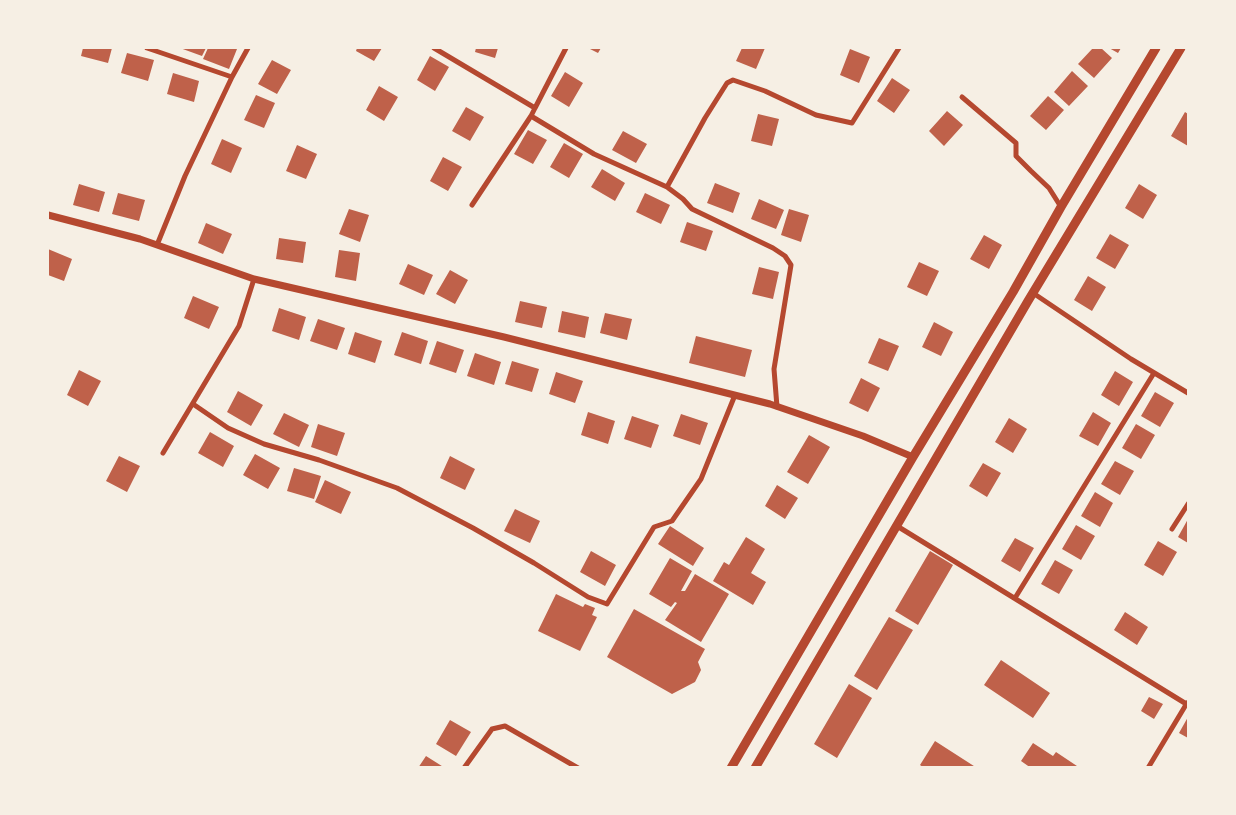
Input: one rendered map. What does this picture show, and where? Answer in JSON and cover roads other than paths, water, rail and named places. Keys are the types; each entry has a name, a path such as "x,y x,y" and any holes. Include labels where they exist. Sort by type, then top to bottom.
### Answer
{"highway":[{"path":"731,768 1156,48"},
{"path":"755,768 1033,293 1181,48"}],"street":[{"path":"147,48 232,77"},
{"path":"157,245 185,176 232,77 248,48"},
{"path":"434,48 535,108"},
{"path":"472,206 531,116 566,48"},
{"path":"667,187 726,83 733,80 765,91 816,115 852,122 898,48"},
{"path":"962,97 1016,143 1016,156 1050,188 1061,207"},
{"path":"531,116 594,154 667,187 692,208 774,248 785,256 791,266 774,369 777,407"},
{"path":"48,215 140,239 254,279 504,337 735,395 863,436 913,457"},
{"path":"163,453 239,326 254,279"},
{"path":"1033,293 1131,359 1188,393"},
{"path":"1015,598 1154,373"},
{"path":"193,404 228,428 264,444 318,460 397,488 473,528 588,597 607,604 654,527 672,521 700,479 735,395"},
{"path":"1172,529 1188,504"},
{"path":"896,526 1188,704 1148,768"},
{"path":"464,768 492,729 505,726 578,768"}]}
